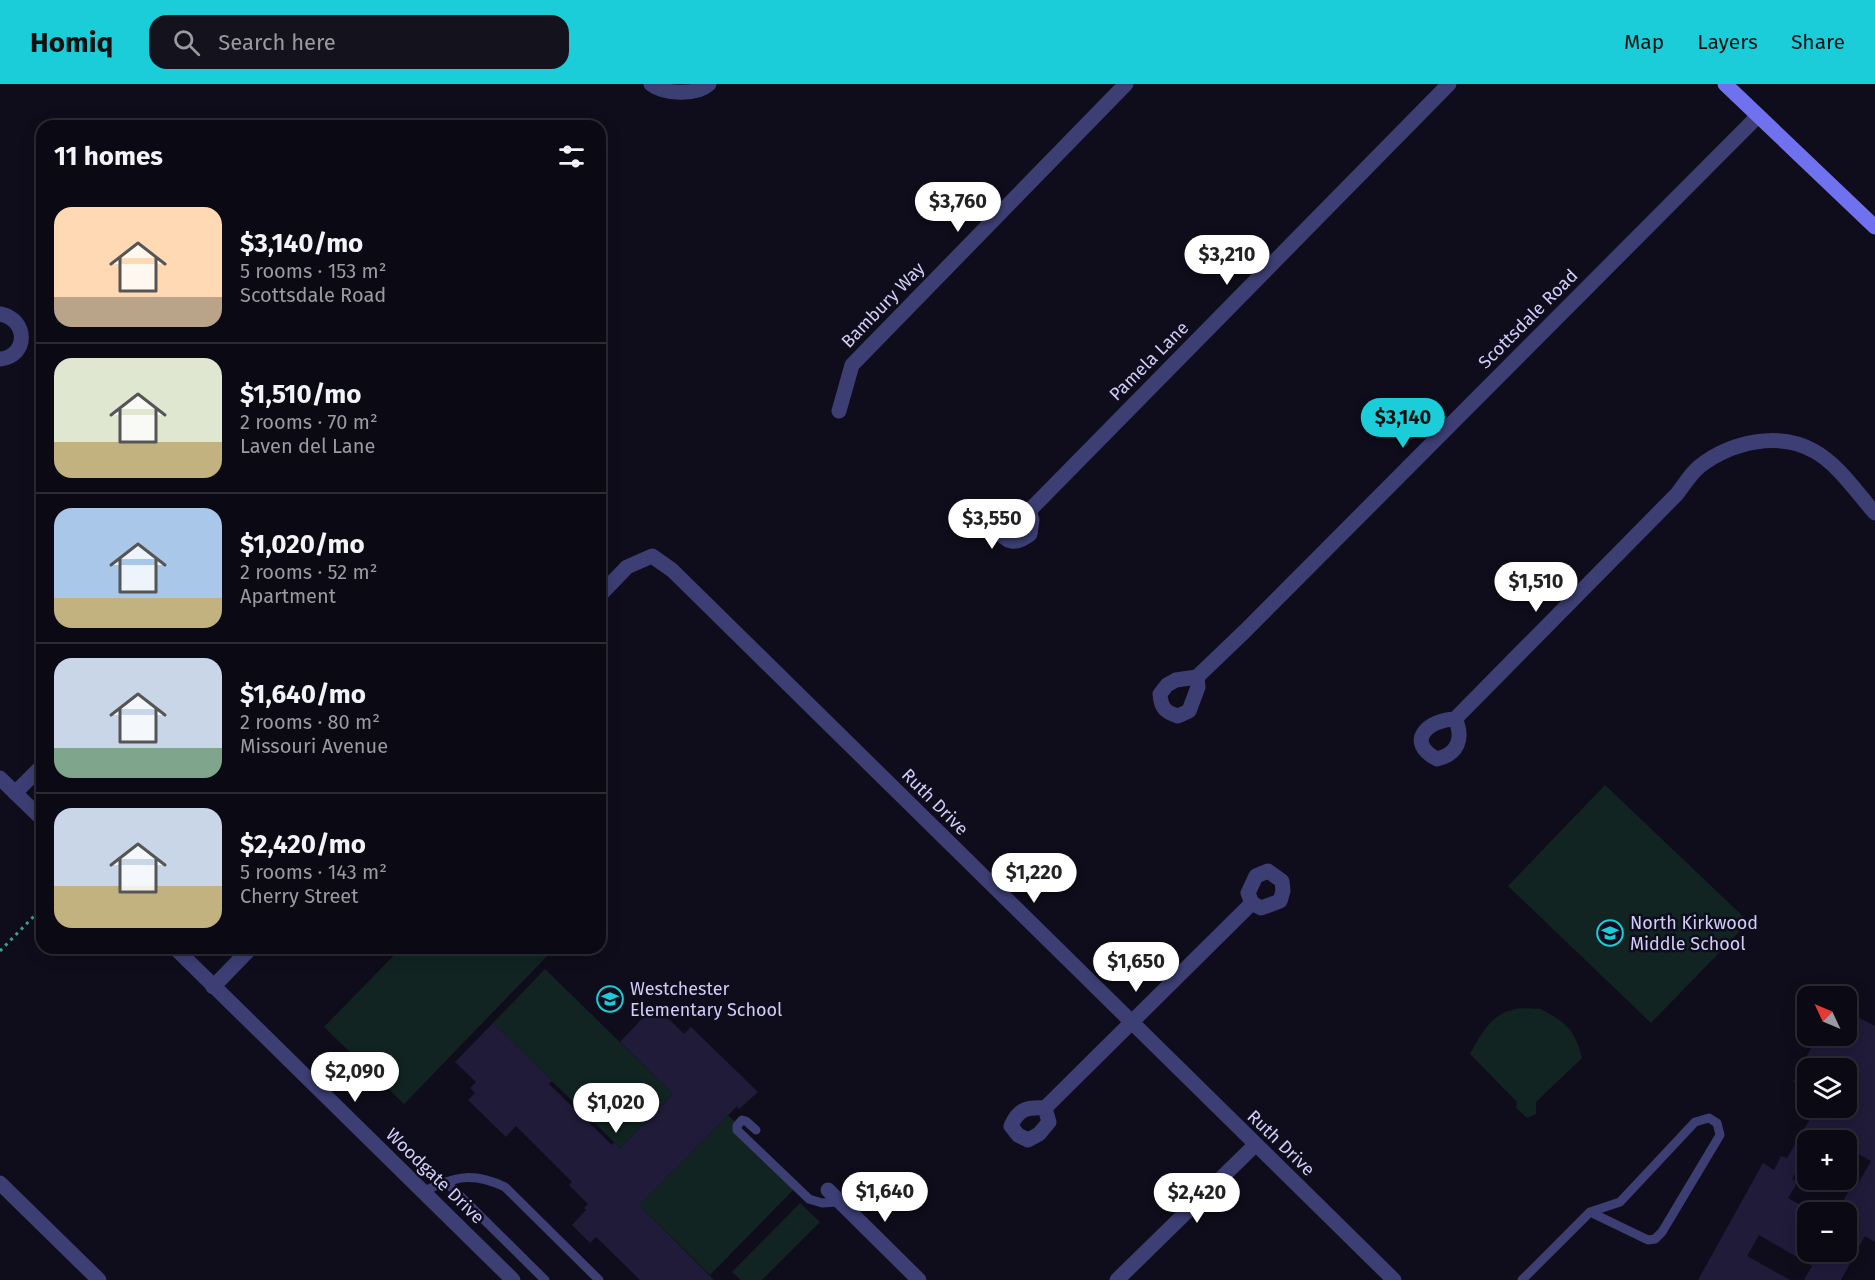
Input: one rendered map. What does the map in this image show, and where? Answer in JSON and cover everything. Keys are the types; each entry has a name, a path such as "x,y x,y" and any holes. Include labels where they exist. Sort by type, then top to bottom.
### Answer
{"street":[{"path":"651,84 677,93 705,88 709,84"},
{"name":"Bambury Way","path":"839,411 852,365 1126,84"},
{"name":"Pamela Lane","path":"1029,511 1449,84"},
{"path":"1725,84 1875,227"},
{"name":"Scottsdale Road","path":"1197,677 1758,116"},
{"path":"0,314 13,319 18,324 22,338 16,352 10,357 0,359"},
{"path":"1455,719 1677,494 1700,466 1727,450 1750,441 1779,441 1813,450 1837,471 1875,513"},
{"name":"Ruth Drive","path":"606,589 627,567 652,555 672,570 1394,1280"},
{"path":"15,793 36,772"},
{"path":"0,778 36,813"},
{"path":"1045,1108 1252,903"},
{"name":"Woodgate Drive","path":"181,954 513,1280"},
{"path":"213,987 245,954"},
{"path":"1117,1280 1255,1145"},
{"path":"0,1184 99,1280"},
{"path":"828,1190 919,1280"}],"lane":[{"path":"1522,1280 1590,1212 1620,1202 1695,1122 1709,1118 1717,1123 1720,1135 1662,1232 1655,1239 1648,1240 1590,1212"},
{"path":"756,1130 742,1120 736,1126 737,1130 809,1199 822,1203 839,1202"},
{"path":"423,1192 455,1177 488,1179 505,1187 599,1280"},
{"path":"446,1182 545,1280"}],"path":[{"path":"0,951 36,914"}],"green space":[{"path":"1605,785 1749,922 1651,1023 1508,886"},
{"path":"395,954 549,954 404,1104 324,1027"},
{"path":"545,969 673,1094 620,1148 493,1023"},
{"path":"1515,1009 1541,1009 1557,1018 1573,1033 1582,1058 1536,1102 1536,1114 1527,1118 1516,1108 1517,1102 1470,1054 1486,1027 1498,1016"},
{"path":"728,1115 799,1184 710,1275 639,1205"},
{"path":"800,1203 820,1222 762,1280 741,1280 732,1272"}],"building":[{"path":"655,1005 684,1034 691,1027 758,1092 739,1109 737,1106 639,1205 714,1280 640,1280 596,1237 590,1243 572,1225 586,1210 584,1208 588,1204 569,1185 572,1182 516,1126 506,1137 468,1100 475,1093 470,1088 476,1082 455,1062 493,1023 552,1081 549,1084 612,1145 614,1142 620,1148 673,1094 620,1042"},
{"path":"1857,1017 1875,1026 1875,1242 1865,1236 1857,1251 1857,1202 1843,1202 1849,1190 1857,1190 1857,1186 1871,1161 1857,1153 1857,1130 1803,1130 1811,1118 1857,1118 1857,1058 1806,1058 1812,1046 1857,1046"},
{"path":"1797,1141 1797,1171 1792,1179 1797,1184 1788,1198 1797,1203 1797,1257 1759,1235 1747,1256 1790,1280 1698,1280 1763,1163 1774,1170 1781,1156 1787,1158"},
{"path":"1805,1262 1851,1262 1841,1280 1804,1280 1812,1266"}],"place":[{"name":"North Kirkwood Middle School","path":"1610,933"},
{"name":"Westchester Elementary School","path":"610,999"}]}
